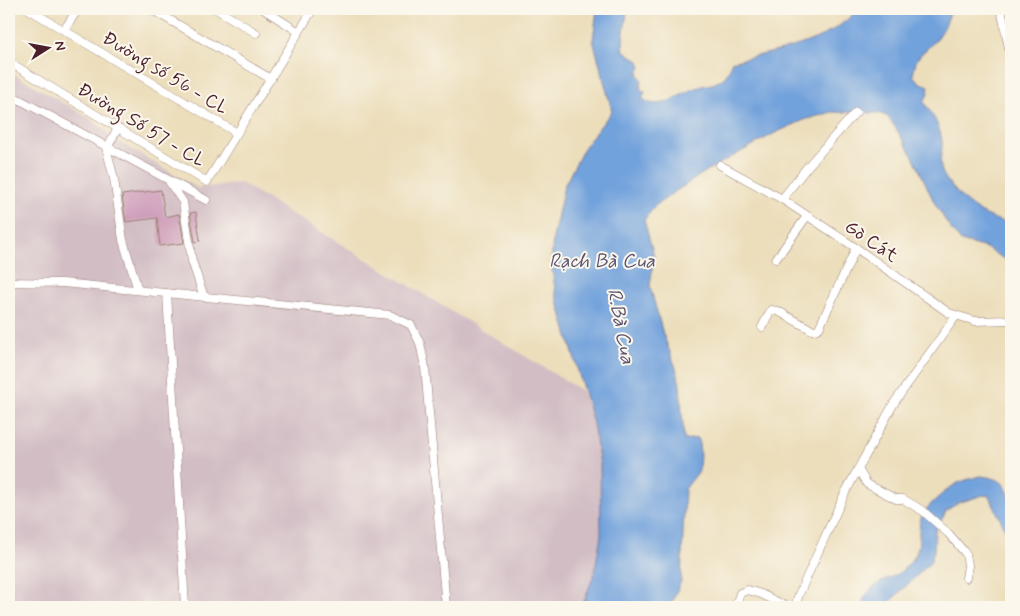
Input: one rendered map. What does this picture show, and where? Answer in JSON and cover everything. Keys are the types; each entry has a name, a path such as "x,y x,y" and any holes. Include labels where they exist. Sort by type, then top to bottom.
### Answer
{"street":[{"name":"Đường số 56 - CL","path":"28,9 237,133"},
{"path":"64,30 78,9"},
{"path":"151,9 271,79"},
{"path":"216,9 256,33"},
{"path":"263,9 299,32"},
{"path":"237,133 313,9"},
{"path":"1011,14 1002,12 1011,58"},
{"name":"Đường Số 57 - CL","path":"9,62 207,182 237,133"},
{"path":"9,94 206,200"},
{"path":"782,199 808,166 856,112"},
{"path":"118,128 106,147 114,179 123,240 138,290"},
{"name":"Gò Cát","path":"720,165 782,199 935,304 956,316 984,322 1011,320"},
{"path":"169,181 183,202 192,261 204,297"},
{"path":"776,259 807,216"},
{"path":"762,327 771,310 812,330 819,328 856,248"},
{"path":"9,282 62,283 390,315 411,325 420,343 426,367 446,607"},
{"path":"167,293 185,607"},
{"path":"795,607 844,493 894,403 956,316"},
{"path":"858,470 867,484 896,499 903,499 923,511 949,534 966,554 968,565 966,578"},
{"path":"735,607 740,593 748,590 788,607"}],"shaded area":[{"path":"9,71 89,118 117,141 198,188 241,183 582,391 593,423 600,464 602,499 601,535 594,575 583,604 580,607 9,607"}],"water":[{"name":"Rạch Bà Cua","path":"597,9 627,9 623,40 624,51 639,61 641,67 638,73 642,80 640,89 645,92 642,98 655,104 669,101 696,88 717,82 726,75 731,62 782,50 816,39 845,21 858,9 951,9 947,22 940,34 918,59 913,76 921,83 929,86 924,102 935,120 941,136 941,164 946,179 972,207 994,219 1011,224 1011,263 986,248 961,241 950,228 934,202 914,158 895,127 887,116 878,113 832,112 804,120 775,133 708,170 655,206 644,220 654,256 650,286 680,385 684,440 698,438 700,452 699,471 685,489 681,581 670,607 580,607 583,604 594,575 601,535 600,464 593,423 556,295 551,263 553,238 564,186 585,146 612,111 593,40"},
{"path":"981,476 1001,482 1008,492 1011,507 1011,536 1006,531 989,496 983,495 958,503 947,510 935,531 934,551 930,563 884,607 862,607 867,593 878,584 903,570 913,559 917,550 921,518 926,510 941,495 956,484"}],"building":[{"path":"161,190 165,217 179,214 184,243 160,246 157,218 126,222 122,195"},
{"path":"196,212 200,241 195,242 190,213"}],"water label":[{"name":"R.Bà Cua","path":"622,326"}]}
